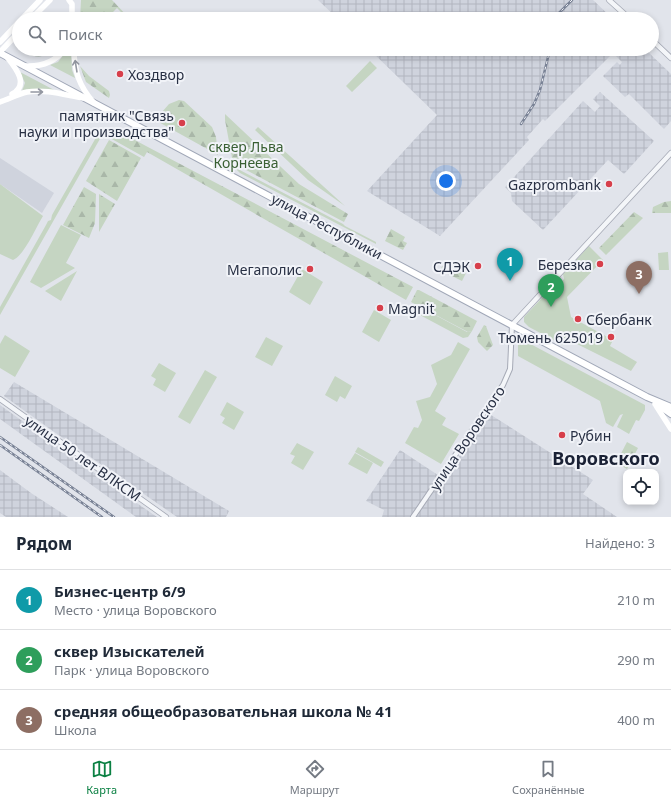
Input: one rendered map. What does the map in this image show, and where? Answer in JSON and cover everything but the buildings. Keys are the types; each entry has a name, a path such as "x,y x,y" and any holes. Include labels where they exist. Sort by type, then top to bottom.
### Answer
{"main road":[{"path":"29,12 40,0"},
{"path":"38,12 50,0"},
{"path":"69,0 72,4 73,12"},
{"path":"74,12 75,0"},
{"path":"0,42 12,29"},
{"path":"0,52 12,39"},
{"name":"улица Республики","path":"0,52 6,57 653,400 671,407"},
{"path":"25,66 45,64 54,61 59,56"},
{"path":"74,56 75,68 80,82 85,92 96,104"},
{"path":"0,99 14,93 18,90 21,84 17,70 6,57"},
{"path":"0,102 20,94 36,92 50,92 84,98"},
{"path":"653,400 671,429"},
{"name":"улица Республики","path":"653,400 671,414"}],"street":[{"path":"610,0 623,12"},
{"path":"659,47 671,58"},
{"path":"512,325 671,153"},
{"name":"улица Воровского","path":"413,517 503,385 510,369 512,325"},
{"name":"улица 50 лет ВЛКСМ","path":"0,399 166,517"}],"shaded area":[{"path":"318,0 593,0 606,12 331,12"},
{"path":"376,56 610,56 545,121 543,119 527,137 529,140 440,236 367,191 437,115"},
{"path":"616,56 652,56 671,74 671,121 664,129 629,94 625,97 603,76 617,62 620,65 622,62"},
{"path":"600,92 654,141 624,174 608,160 543,230 512,201 511,193 505,187 583,101 595,112 600,106 593,99"},
{"path":"0,158 54,193 42,213 0,184"},
{"path":"14,382 229,511 226,517 177,517 4,396"},
{"path":"0,405 157,517 136,517 0,419"},
{"path":"488,413 593,480 583,494 617,517 382,517 384,510 366,501 400,450 444,479"},
{"path":"0,470 31,493 68,517 6,517 0,513"}],"green space":[{"path":"81,0 112,0 123,12 121,12 117,8 113,12 80,12"},
{"path":"63,56 71,56 72,70 75,78 50,65 58,62"},
{"path":"370,61 377,68 352,92 346,86"},
{"path":"80,66 89,76 109,91 109,98 86,82"},
{"path":"20,72 56,91 22,91 25,83"},
{"name":"сквер Льва Корнеева","path":"179,100 184,101 212,127 216,137 218,155 155,120 169,104"},
{"name":"сквер Льва Корнеева","path":"225,114 299,184 348,214 344,222 233,163"},
{"path":"258,127 345,206 308,180 255,130"},
{"path":"118,131 413,287 406,300 147,152 144,157 110,138 114,132"},
{"path":"98,134 101,134 101,137 0,315 0,307 48,221 51,220 52,215"},
{"path":"109,140 141,158 117,201 86,181"},
{"path":"234,167 343,224 376,242 376,244 240,173"},
{"path":"0,184 43,216 21,253 13,260 0,254"},
{"path":"84,187 96,194 95,223 89,238 63,225"},
{"path":"99,194 115,204 99,232"},
{"path":"671,201 671,213 652,213 653,207 664,202"},
{"path":"634,212 643,218 606,255 599,248"},
{"path":"61,225 81,235 66,263 75,268 41,288 30,282"},
{"path":"391,229 405,237 403,241 407,243 403,250 385,241"},
{"path":"589,246 603,260 567,297 571,317 613,340 610,346 637,362 631,371 567,339 563,345 529,327 524,322 524,317 555,284 559,285 564,279 563,274"},
{"path":"668,252 669,270 659,270 658,253"},
{"path":"445,262 466,273 462,281 440,270"},
{"path":"302,269 323,282 310,305 289,292"},
{"path":"77,271 61,301 45,291"},
{"path":"417,290 477,321 472,331 468,332 411,302"},
{"path":"422,308 467,332 472,331 468,337 463,338 418,314"},
{"path":"374,310 391,320 379,342 362,332"},
{"path":"484,325 486,326 493,345 487,351 478,342 477,337"},
{"path":"5,335 30,351 15,377 0,368 0,344"},
{"path":"266,337 283,346 272,366 255,357"},
{"path":"523,340 645,405 645,410 639,421 636,420 629,434 617,427 623,414 620,415 613,427 606,423 600,401 518,356 518,345"},
{"path":"458,342 470,349 435,411 446,418 442,425 459,434 441,464 405,443 414,427 418,428 422,420 416,401 430,397 437,384 431,365 451,355"},
{"path":"159,363 176,373 165,392 153,385 156,379 151,376"},
{"path":"205,370 217,377 190,424 178,417"},
{"path":"335,376 352,386 345,399 340,396 337,402 325,395"},
{"path":"227,402 244,412 234,430 222,423 225,418 220,415"},
{"path":"627,442 638,448 627,469 616,463"},
{"path":"297,443 314,452 303,470 291,463 295,456 290,454"},
{"path":"358,447 384,462 381,467 355,452"},
{"path":"355,453 373,463 367,474 348,464"}],"railway":[{"path":"560,12 572,0"},
{"path":"521,124 534,104 540,90 548,56"},
{"path":"0,437 114,517"},
{"path":"0,445 102,517"}],"place":[{"name":"Хоздвор","path":"120,74"},
{"name":"памятник \"Связь науки и производства\"","path":"182,123"},
{"name":"Gazprombank","path":"609,184"},
{"name":"Березка","path":"600,264"},
{"name":"СДЭК","path":"478,266"},
{"name":"Мегаполис","path":"310,269"},
{"name":"Бизнес-центр 6/9","path":"510,281"},
{"name":"средняя общеобразовательная школа № 41","path":"639,294"},
{"name":"сквер Изыскателей","path":"551,307"},
{"name":"Magnit","path":"380,308"},
{"name":"Сбербанк","path":"578,319"},
{"name":"Тюмень 625019","path":"611,337"},
{"name":"Рубин","path":"562,435"}],"district":[{"name":"Воровского","path":"606,458"}]}
